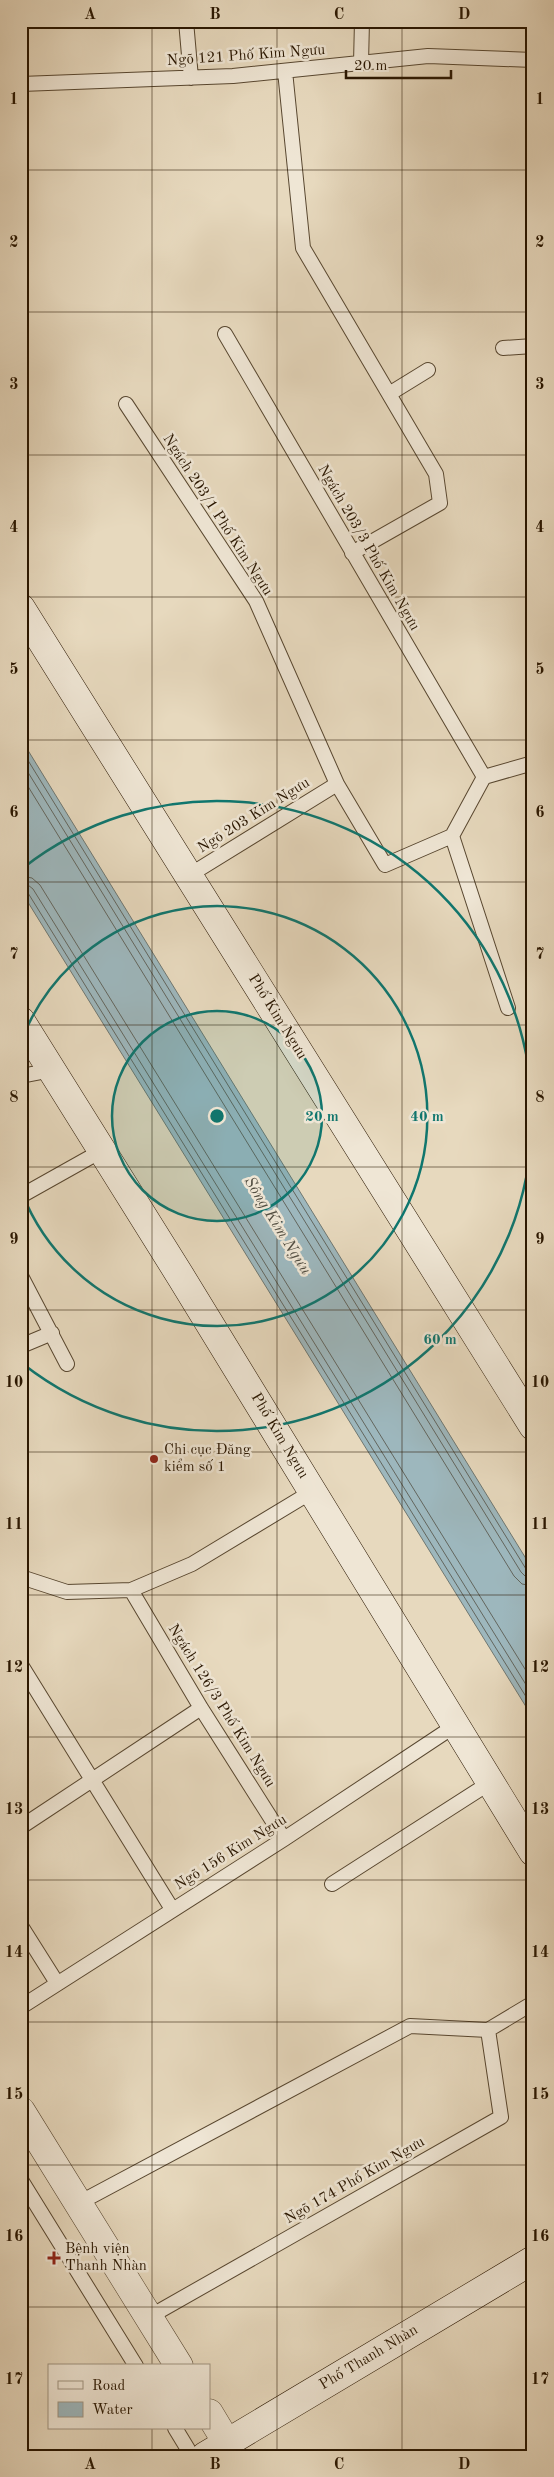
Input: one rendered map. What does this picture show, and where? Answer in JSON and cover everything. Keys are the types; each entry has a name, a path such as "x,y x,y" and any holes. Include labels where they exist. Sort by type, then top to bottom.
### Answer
{"main road":[{"name":"Phố Kim Ngưu","path":"21,608 533,1426"},
{"name":"Phố Kim Ngưu","path":"21,1021 103,1150 533,1852"},
{"path":"21,2111 178,2364"},
{"name":"Phố Thanh Nhàn","path":"216,2449 533,2260"},
{"path":"210,2418 216,2449"}],"lane":[{"path":"186,21 191,78"},
{"path":"361,63 362,21"},
{"name":"Ngõ 121 Phố Kim Ngưu","path":"21,84 191,78 285,71 428,56 533,60"},
{"path":"285,71 302,248 436,474 440,503 352,553"},
{"name":"Ngách 203/3 Phố Kim Ngưu","path":"225,334 484,777"},
{"path":"503,348 533,346"},
{"path":"389,394 428,370"},
{"name":"Ngách 203/1 Phố Kim Ngưu","path":"126,404 256,601 337,784 385,865 452,836"},
{"path":"508,1008 452,836 484,777 533,763"},
{"name":"Ngõ 203 Kim Ngưu","path":"188,876 337,784"},
{"path":"21,1076 52,1070"},
{"path":"21,1196 103,1150"},
{"path":"21,1276 67,1364"},
{"path":"21,1346 52,1333"},
{"path":"21,1577 67,1592 131,1590 192,1564 313,1491"},
{"name":"Ngách 126/3 Phố Kim Ngưu","path":"131,1590 201,1708 284,1839"},
{"path":"21,1665 172,1908"},
{"path":"21,1827 201,1708"},
{"name":"Ngõ 156 Kim Ngưu","path":"21,2006 172,1908 284,1839 456,1725"},
{"path":"332,1884 491,1782"},
{"path":"21,1926 57,1983"},
{"path":"77,2204 410,2026 488,2030 533,2003"},
{"name":"Ngõ 174 Phố Kim Ngưu","path":"149,2317 502,2117 488,2030"},
{"path":"21,2180 135,2364"},
{"path":"176,2430 192,2456"}],"water":[{"name":"Sông Kim Ngưu","path":"21,739 533,1570 533,1718 21,891"}],"place":[{"name":"Chi cục Đăng kiểm số 1","path":"154,1459"},
{"name":"Bệnh viện Thanh Nhàn","path":"54,2258"}]}
